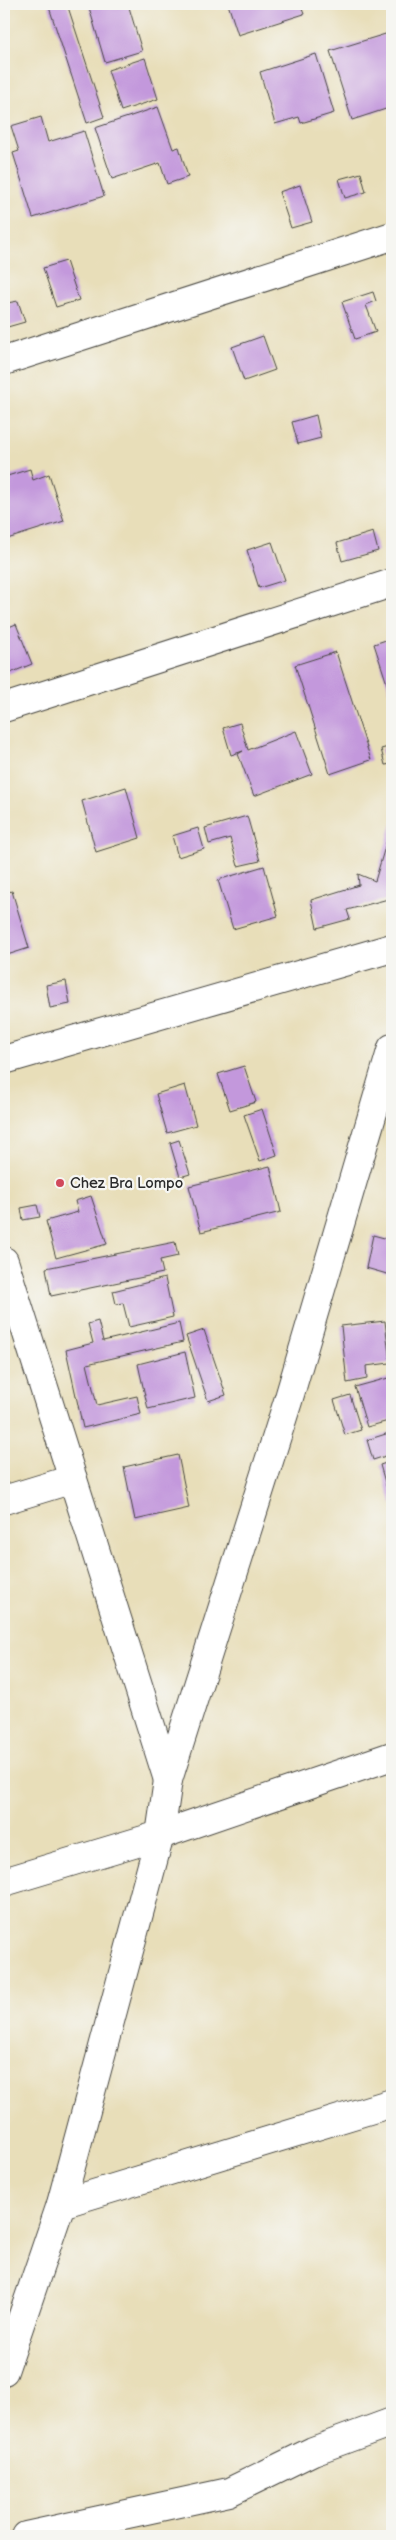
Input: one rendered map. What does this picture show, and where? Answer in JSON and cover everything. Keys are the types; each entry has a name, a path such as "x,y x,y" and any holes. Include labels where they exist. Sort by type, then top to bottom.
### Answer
{"street":[{"path":"4,361 392,236"},
{"path":"4,708 392,583"},
{"path":"4,1060 392,948"},
{"path":"4,2371 61,2204 160,1835 168,1780 288,1401 392,1049"},
{"path":"4,1261 168,1780"},
{"path":"4,1500 73,1479"},
{"path":"4,1882 160,1835 392,1756"},
{"path":"61,2204 392,2103"},
{"path":"26,2536 229,2492 313,2452 392,2422"}],"building":[{"path":"48,4 67,4 104,117 87,123"},
{"path":"88,4 128,4 142,51 105,62"},
{"path":"228,4 300,4 304,14 238,35"},
{"path":"392,32 392,107 352,120 330,51"},
{"path":"316,54 334,113 301,123 299,117 275,124 260,72"},
{"path":"145,58 158,99 121,111 108,70"},
{"path":"158,107 173,149 179,147 188,177 167,184 160,163 112,179 95,128"},
{"path":"41,117 48,142 84,131 104,196 33,218 13,153 19,151 11,126"},
{"path":"361,173 366,192 345,198 339,179"},
{"path":"300,185 312,222 291,228 279,192"},
{"path":"66,261 79,300 56,307 43,268"},
{"path":"373,292 376,301 366,305 376,332 355,339 342,302"},
{"path":"4,295 7,303 18,301 25,322 4,328"},
{"path":"263,336 275,370 244,381 232,347"},
{"path":"316,415 321,438 298,444 292,422"},
{"path":"30,469 33,480 49,474 64,521 4,540 4,477"},
{"path":"373,532 378,551 342,561 337,543"},
{"path":"272,542 285,580 259,588 247,550"},
{"path":"16,624 32,664 8,674 4,664 4,629"},
{"path":"392,638 392,699 374,644"},
{"path":"336,652 371,760 330,774 295,665"},
{"path":"240,723 248,750 296,731 312,774 254,796 238,754 243,751 231,755 223,728"},
{"path":"392,746 392,764 385,765 381,749"},
{"path":"126,787 140,838 96,852 82,801"},
{"path":"247,816 260,861 238,866 230,838 209,844 205,828"},
{"path":"392,823 392,898 347,910 350,919 317,928 311,900 359,885 358,874 375,881"},
{"path":"198,828 204,849 178,857 172,836"},
{"path":"264,866 278,916 233,929 218,880"},
{"path":"12,891 29,948 4,956 4,893"},
{"path":"66,981 70,1004 50,1008 46,985"},
{"path":"244,1066 256,1102 230,1110 218,1074"},
{"path":"185,1085 196,1125 167,1133 156,1094"},
{"path":"262,1109 277,1155 260,1161 244,1115"},
{"path":"179,1140 190,1174 180,1177 170,1143"},
{"path":"270,1166 281,1212 201,1232 189,1186"},
{"path":"91,1196 107,1244 56,1258 46,1221 78,1212 75,1201"},
{"path":"37,1205 40,1217 23,1220 21,1208"},
{"path":"373,1235 392,1240 392,1252 387,1274 366,1268"},
{"path":"175,1242 178,1256 160,1260 163,1273 51,1296 46,1268"},
{"path":"165,1278 173,1317 129,1327 123,1303 116,1304 113,1291"},
{"path":"98,1321 103,1341 179,1323 183,1342 87,1364 97,1405 137,1396 141,1414 83,1428 66,1350 93,1343 88,1324"},
{"path":"385,1321 390,1363 366,1366 367,1379 347,1383 341,1326"},
{"path":"204,1330 226,1395 208,1401 186,1336"},
{"path":"185,1352 195,1398 148,1409 138,1364"},
{"path":"392,1377 392,1420 367,1427 355,1387"},
{"path":"350,1395 361,1430 345,1435 334,1400"},
{"path":"392,1432 392,1454 373,1460 367,1440"},
{"path":"178,1455 189,1508 135,1520 124,1467"},
{"path":"392,1461 392,1506 380,1465"}],"place":[{"name":"Chez Bra Lompo","path":"60,1183"}]}
